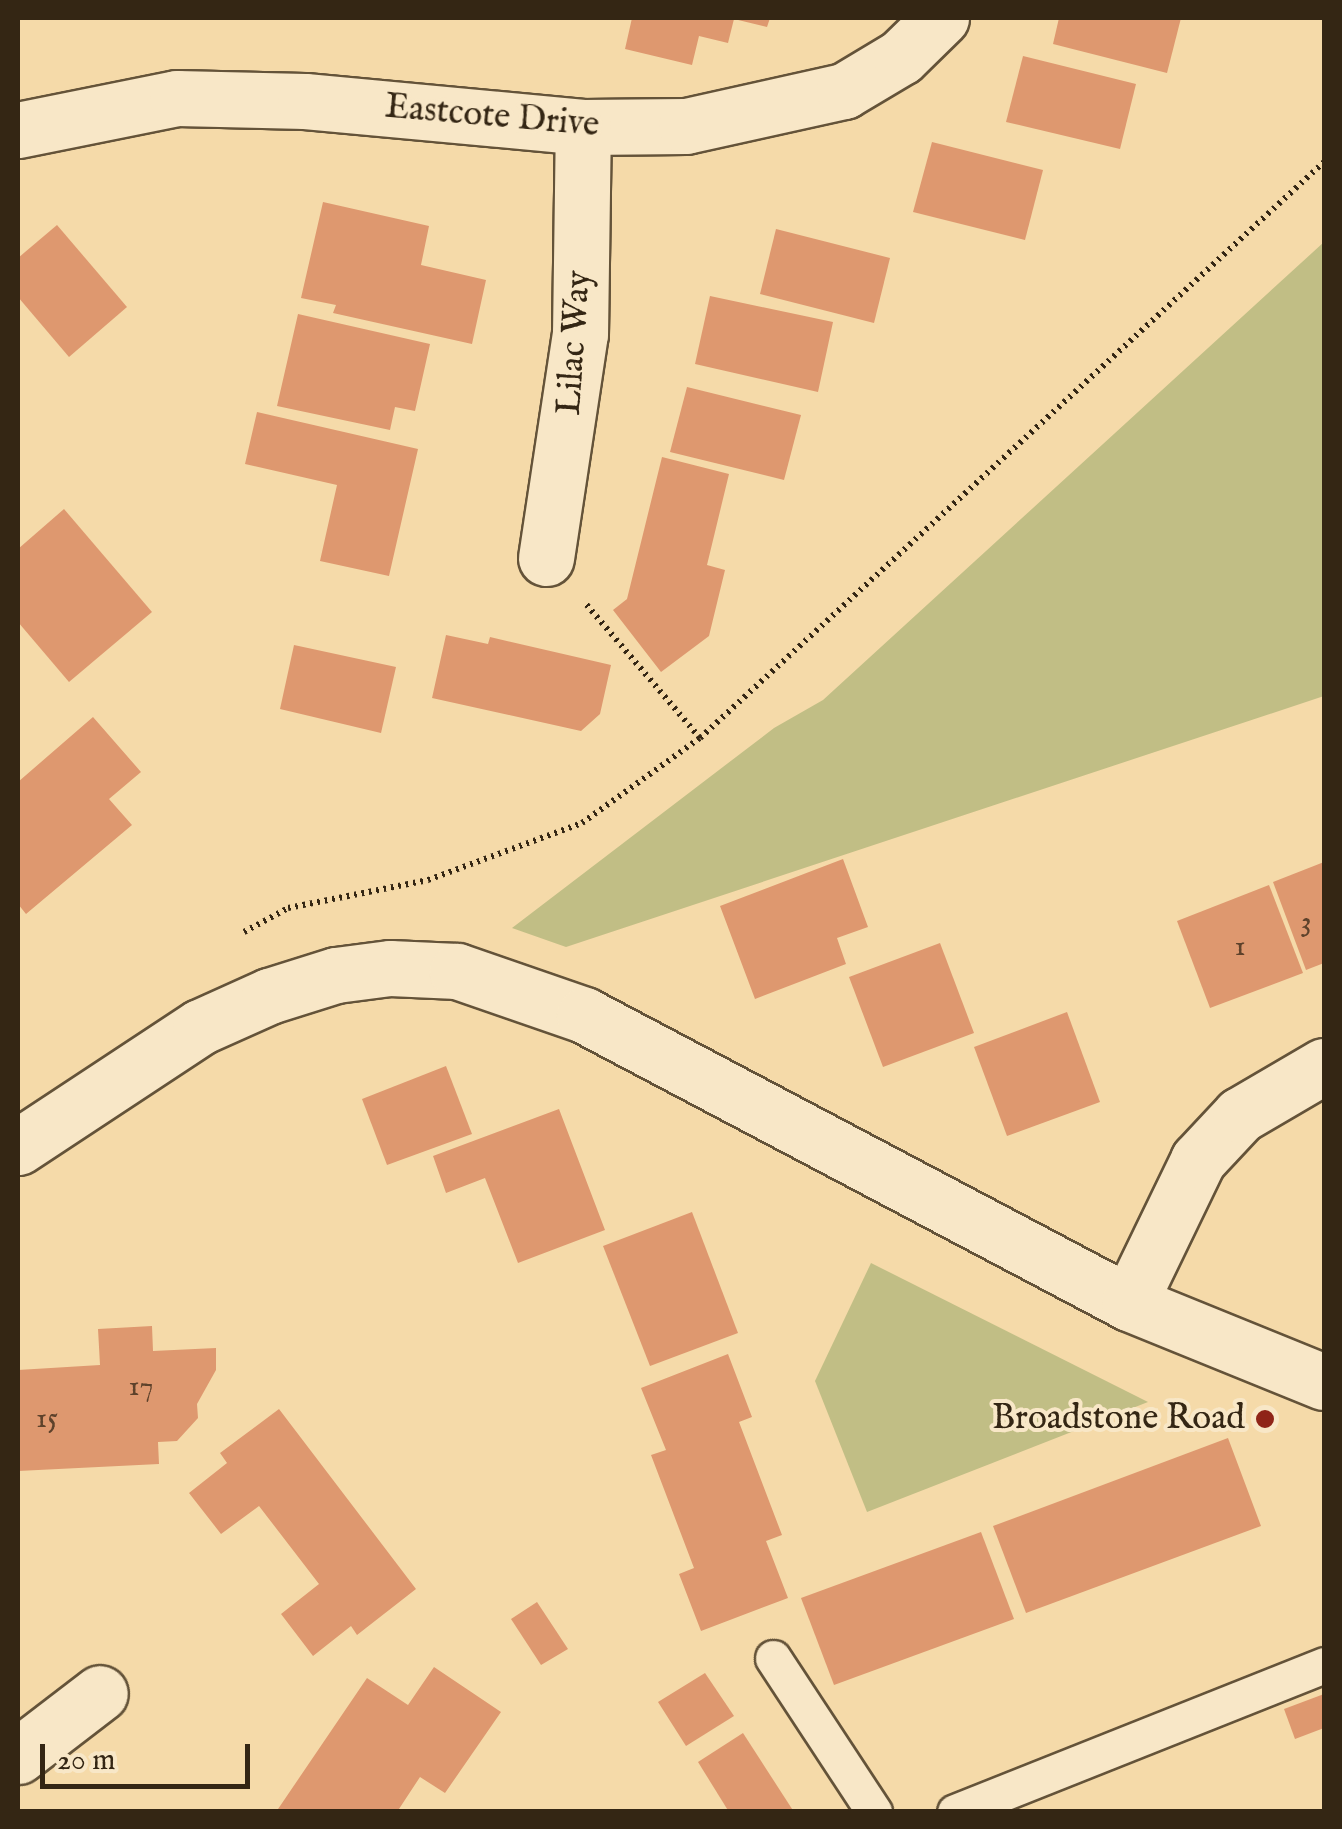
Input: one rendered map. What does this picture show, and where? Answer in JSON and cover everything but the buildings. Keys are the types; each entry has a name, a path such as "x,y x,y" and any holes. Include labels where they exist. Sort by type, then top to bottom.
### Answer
{"street":[{"name":"Eastcote Drive","path":"18,130 177,98 305,101 584,127 686,126 844,91 901,56 941,18"},
{"name":"Lilac Way","path":"546,558 578,352 584,127"},
{"path":"18,1146 200,1028 268,996 336,974 390,968 458,971 584,1015 1130,1303 1324,1382"},
{"path":"1130,1303 1198,1160 1240,1115 1324,1066"},
{"path":"18,1756 100,1694"}],"lane":[{"path":"774,1658 874,1812"},
{"path":"955,1812 1324,1666"}],"path":[{"path":"238,935 288,908 428,880 582,824 700,738 1324,162"},
{"path":"546,558 700,738"}],"shaded area":[{"path":"1324,242 1324,696 566,947 512,928 774,728 823,700"},
{"path":"871,1263 1148,1402 867,1512 815,1381"}],"place":[{"name":"Broadstone Road","path":"1265,1419"}]}
